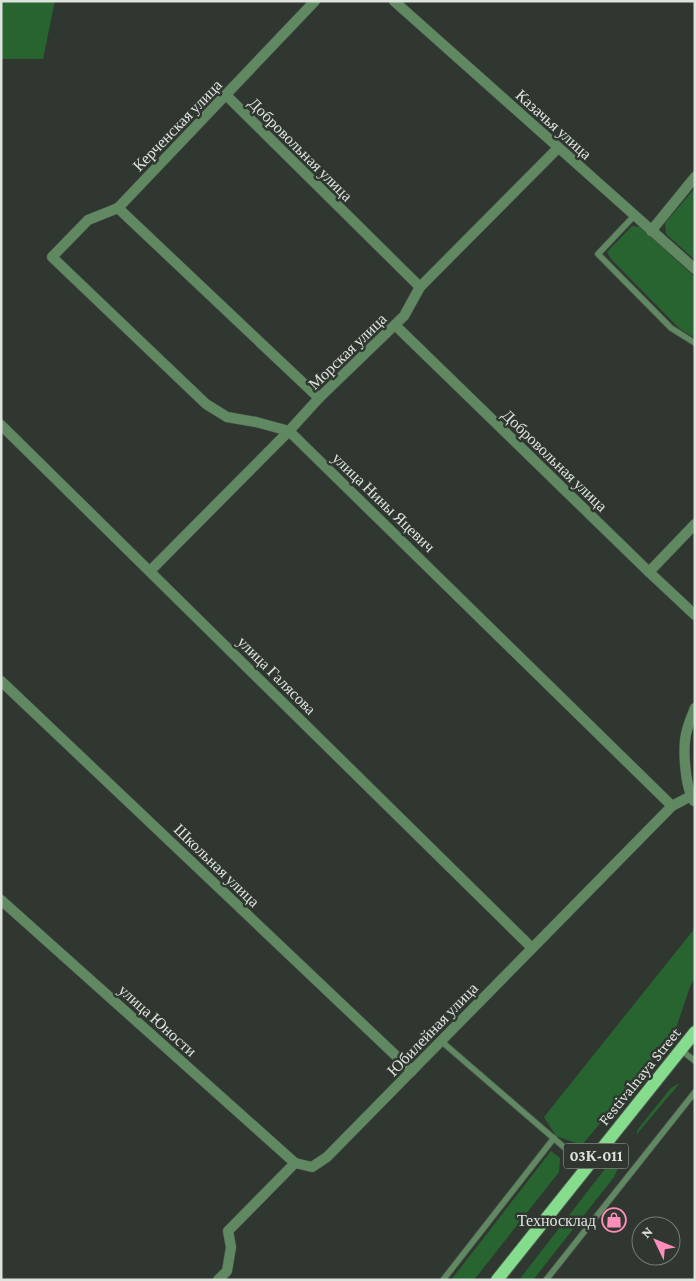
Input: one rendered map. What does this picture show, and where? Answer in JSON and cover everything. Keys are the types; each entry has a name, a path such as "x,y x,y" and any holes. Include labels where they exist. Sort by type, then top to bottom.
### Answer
{"main road":[{"name":"Festivalnaya Street","path":"497,1280 695,1032"}],"street":[{"name":"Керченская улица","path":"52,257 88,220 118,208 315,1"},
{"name":"Казачья улица","path":"394,1 695,269"},
{"name":"Добровольная улица","path":"226,95 420,287"},
{"name":"Морская улица","path":"150,570 289,431 319,398 404,316 420,287 558,148"},
{"path":"651,231 695,177"},
{"path":"118,208 319,398"},
{"name":"улица Нины Яцевич","path":"52,257 206,404 227,417 256,422 289,431 672,806"},
{"name":"Добровольная улица","path":"395,325 695,615"},
{"name":"улица Галясова","path":"1,424 532,948"},
{"path":"649,572 695,524"},
{"name":"Школьная улица","path":"1,681 412,1071"},
{"path":"693,799 685,757 686,732 695,708"},
{"name":"Юбилейная улица","path":"295,1163 312,1167 327,1157 672,806 693,799"},
{"name":"улица Юности","path":"1,900 295,1163"},
{"path":"218,1280 226,1271 228,1263 231,1248 228,1231 295,1163"}],"lane":[{"path":"634,216 598,254 671,328 695,343"},
{"path":"440,1042 587,1167"},
{"path":"681,1050 695,1060"},
{"path":"546,1280 695,1092"},
{"path":"443,1280 554,1138"}],"green space":[{"path":"1,1 55,1 43,59 1,59"},
{"path":"695,188 695,260 666,234 665,223"},
{"path":"632,226 640,227 695,277 695,338 680,329 611,259 607,252"},
{"path":"695,928 695,979 691,984 674,1034 582,1145 556,1136 544,1117"},
{"path":"680,1083 636,1135 638,1129 671,1088"},
{"path":"551,1151 560,1158 559,1172 474,1280 451,1280"},
{"path":"623,1157 614,1177 533,1280 519,1280 611,1161"}],"place":[{"name":"Техносклад","path":"614,1220"}]}
